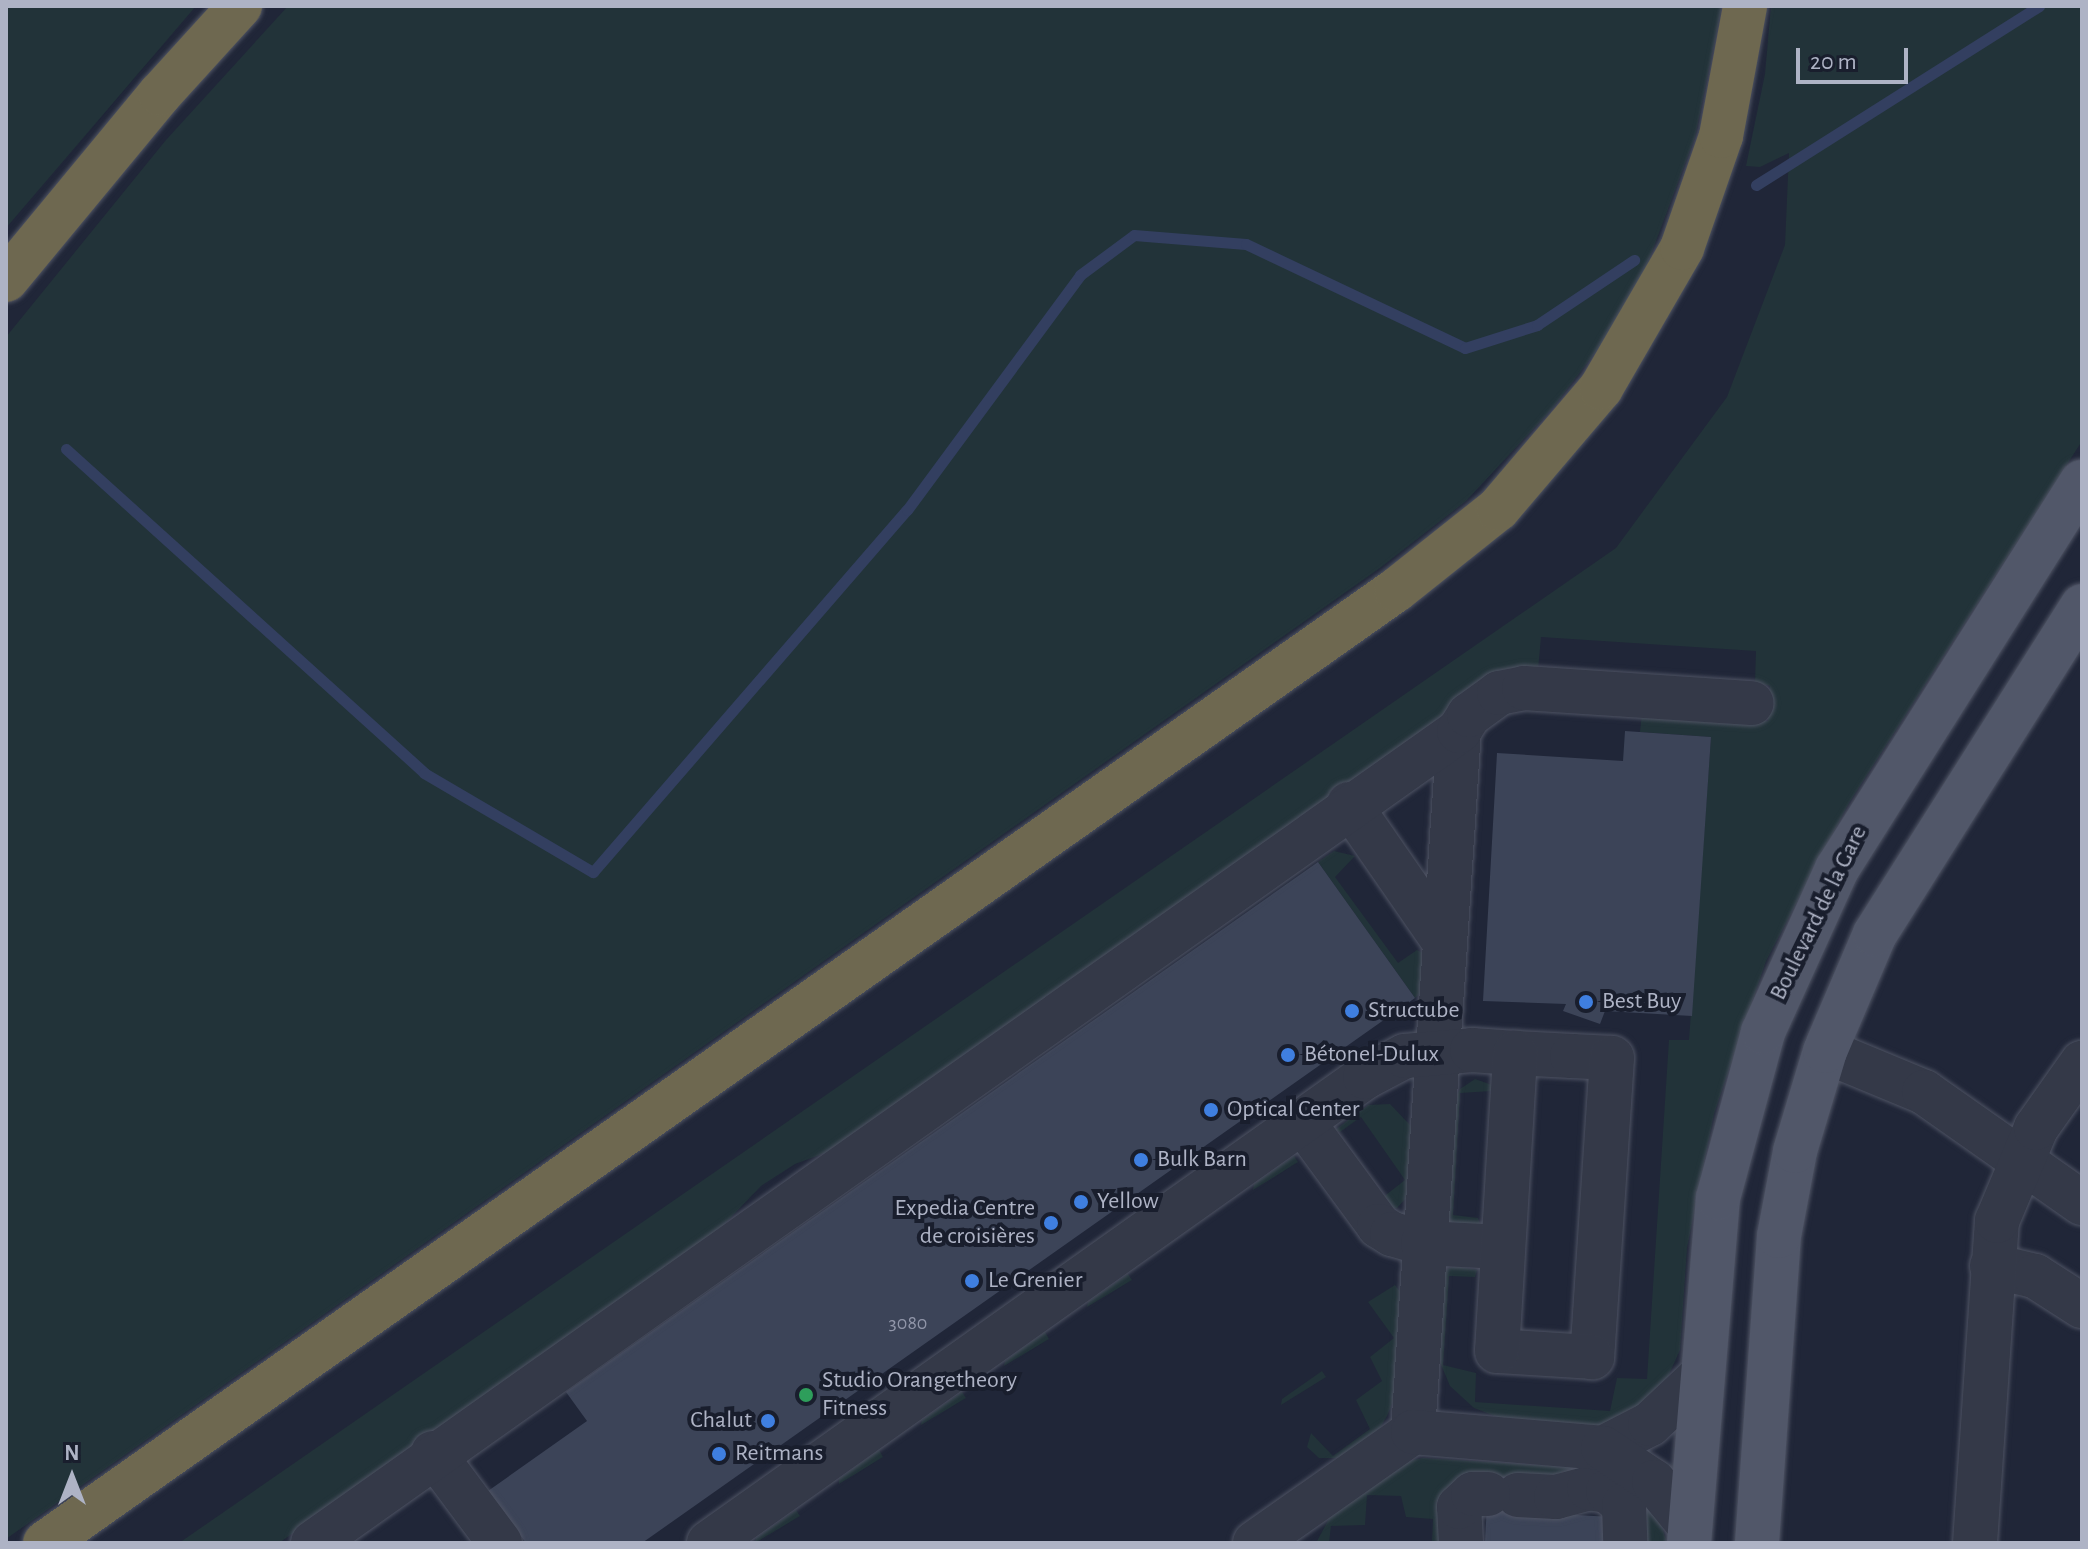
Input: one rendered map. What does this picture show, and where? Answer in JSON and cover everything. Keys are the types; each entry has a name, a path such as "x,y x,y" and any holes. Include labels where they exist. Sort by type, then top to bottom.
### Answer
{"highway":[{"path":"6,280 160,94 240,6"},
{"path":"45,1543 1396,590 1498,509 1601,388 1682,248 1721,136 1745,6"}],"main road":[{"name":"Boulevard de la Gare","path":"1689,1535 1700,1377 1724,1169 1755,1056 1796,950 1861,826 2082,482"},
{"path":"1757,1543 1779,1236 1795,1151 1825,1051 1875,934 2082,606"}],"lane":[{"path":"318,1542 433,1453 1349,804 1459,731 1488,700 1524,688 1752,703"},
{"path":"1413,1432 1459,731"},
{"path":"1349,804 1444,941"},
{"path":"709,1543 1384,1065 1436,1051 1515,1053 1612,1058 1592,1357 1497,1351 1515,1053"},
{"path":"1825,1051 1915,1087 2018,1163 2082,1203"},
{"path":"1975,1543 1997,1221 2018,1163 2082,1063"},
{"path":"1302,1121 1379,1226 1423,1243 1503,1247"},
{"path":"1992,1266 2035,1276 2082,1306"},
{"path":"1603,1448 1650,1424 1700,1377"},
{"path":"1276,1536 1413,1432 1603,1448 1654,1482 1689,1535"},
{"path":"433,1453 500,1543"},
{"path":"1461,1543 1459,1507 1473,1494 1556,1497 1589,1488 1608,1491 1624,1505 1625,1543"}],"shaded area":[{"path":"6,6 196,6 6,228"},
{"path":"288,6 1722,6 1695,137 1644,273 1607,337 1552,409 1466,501 1380,568 6,1539 6,337 166,140"},
{"path":"1771,6 2082,6 2082,441 1849,803 1766,961 1714,1114 1687,1248 1680,1350 1661,1392 1616,1422 1595,1426 1500,1418 1474,1408 1450,1386 1437,1355 1443,1272 1453,1266 1477,1270 1475,1277 1449,1276 1443,1365 1476,1373 1475,1402 1610,1411 1617,1378 1647,1379 1669,1040 1689,1040 1711,737 1640,732 1642,712 1768,721 1770,686 1755,682 1756,651 1541,637 1538,670 833,1150 795,1164 761,1186 711,1238 279,1543 179,1543 1616,548 1727,397 1785,245 1789,153 1760,167 1746,166 1765,74"},
{"path":"1334,851 1355,856 1335,877 1398,963 1417,950 1425,954 1423,991 1415,998 1318,862"},
{"path":"1475,1079 1492,1085 1492,1091 1460,1093 1453,1215 1478,1218 1480,1225 1450,1223 1443,1213 1451,1105 1460,1089"},
{"path":"1390,1104 1412,1127 1408,1196 1397,1208 1389,1208 1382,1198 1405,1180 1361,1117 1340,1132 1335,1130 1368,1105"},
{"path":"1294,1156 1298,1162 1253,1190 1254,1184"},
{"path":"1128,1274 1132,1280 1087,1307 1088,1302"},
{"path":"1395,1285 1402,1294 1393,1402 1387,1416 1379,1430 1341,1458 1319,1458 1307,1447 1311,1433 1333,1456 1370,1429 1356,1400 1382,1381 1370,1357 1394,1338 1368,1302"},
{"path":"1045,1332 1049,1339 1004,1366 1005,1361"},
{"path":"1322,1371 1326,1377 1281,1405 1282,1399"},
{"path":"962,1392 966,1398 921,1425 922,1420"},
{"path":"879,1450 883,1457 839,1484 839,1479"},
{"path":"1423,1458 1587,1468 1624,1482 1659,1518 1667,1543 1637,1543 1639,1514 1519,1485 1447,1543 1432,1543 1433,1519 1406,1517 1401,1496 1367,1495 1365,1525 1331,1526 1329,1543 1316,1543 1331,1515 1409,1461"},
{"path":"796,1510 800,1516 755,1543 756,1538"}],"building":[{"path":"1625,731 1711,737 1692,1016 1605,1011 1600,1024 1563,1011 1566,1004 1483,1001 1497,753 1623,761"},
{"path":"1318,862 1415,998 642,1543 526,1543 488,1491 587,1421 566,1392"},
{"path":"1488,1483 1517,1512 1613,1517 1611,1543 1485,1543"}],"waterway":[{"path":"1756,185 2039,6"},
{"path":"66,449 424,773 593,872 907,510 1080,275 1134,235 1246,244 1465,348 1537,325 1634,260"}],"place":[{"name":"Best Buy","path":"1586,1002"},
{"name":"Structube","path":"1352,1011"},
{"name":"Bétonel-Dulux","path":"1288,1055"},
{"name":"Optical Center","path":"1211,1110"},
{"name":"Bulk Barn","path":"1141,1160"},
{"name":"Yellow","path":"1081,1202"},
{"name":"Expedia Centre de croisières","path":"1051,1223"},
{"name":"Le Grenier","path":"972,1281"},
{"name":"Studio Orangetheory Fitness","path":"806,1395"},
{"name":"Chalut","path":"768,1421"},
{"name":"Reitmans","path":"719,1454"}]}
